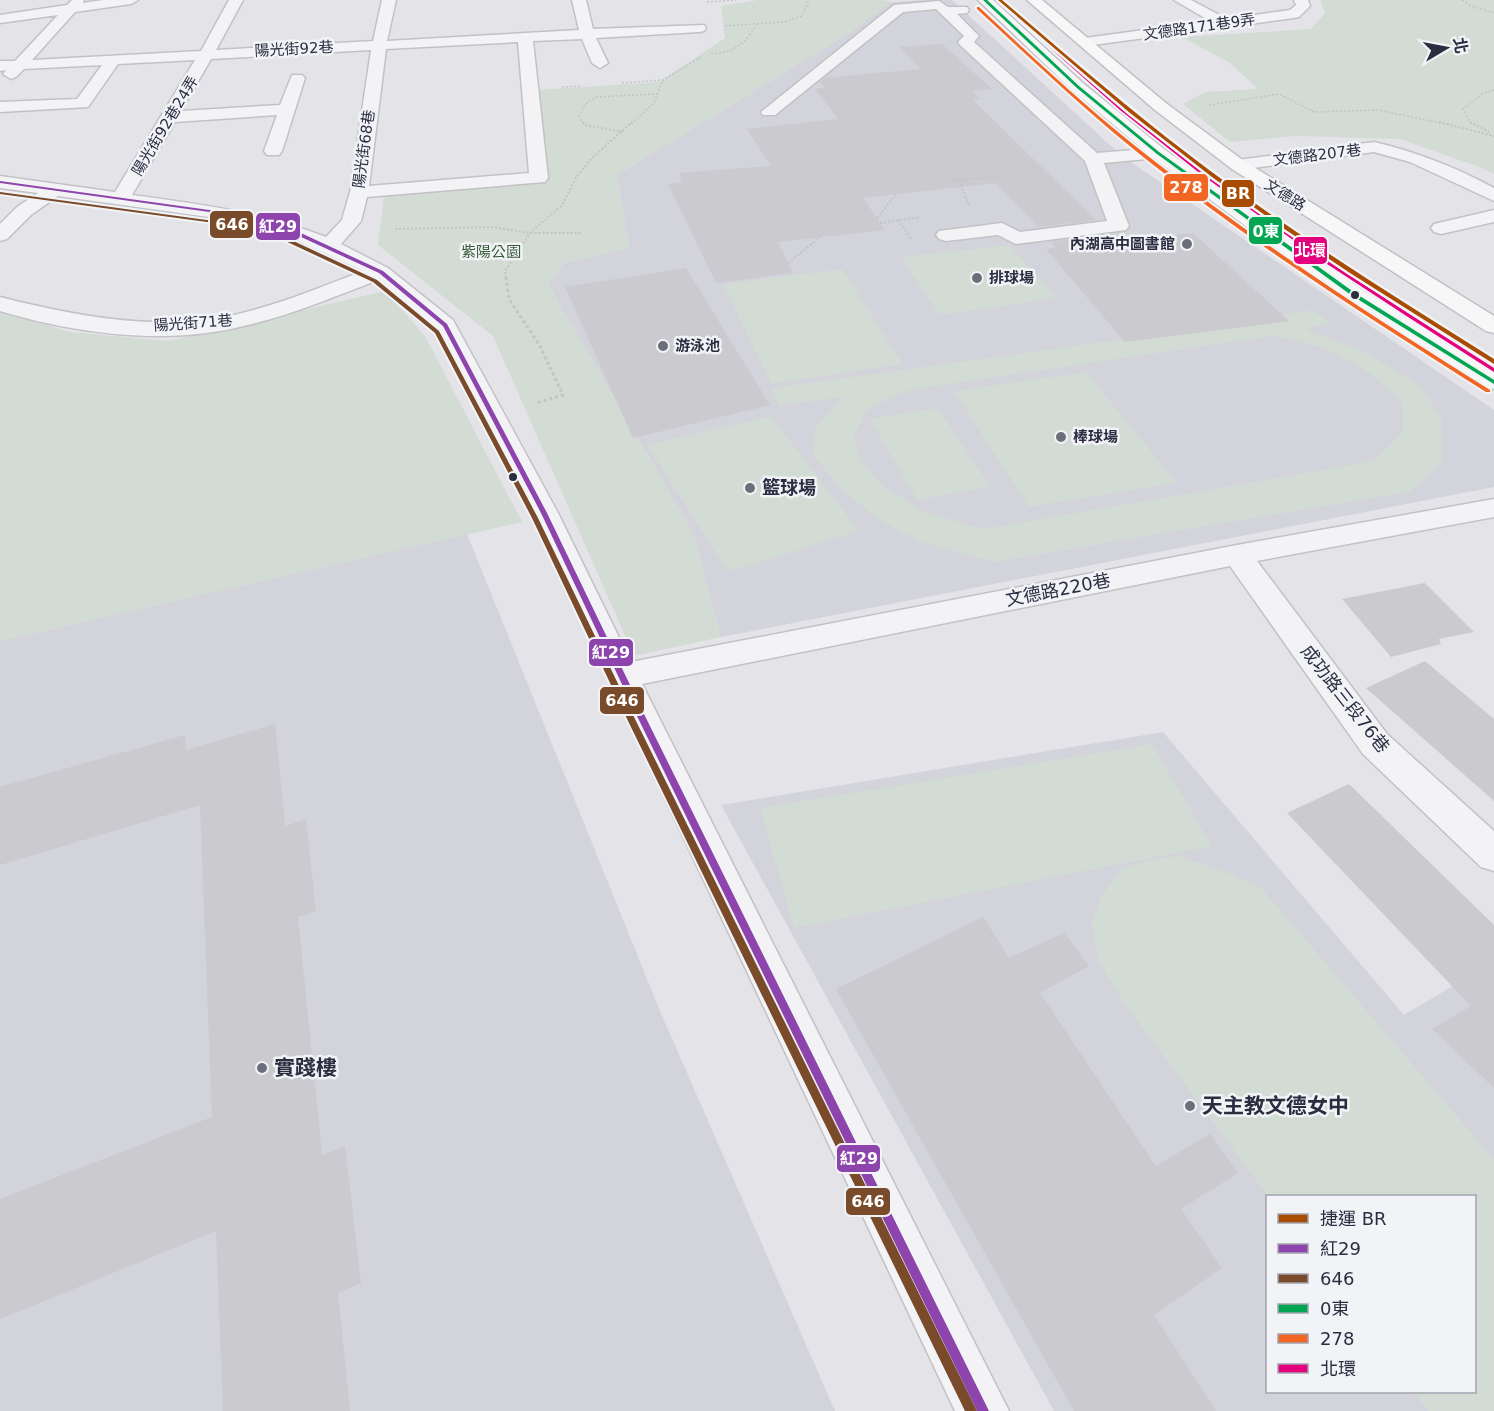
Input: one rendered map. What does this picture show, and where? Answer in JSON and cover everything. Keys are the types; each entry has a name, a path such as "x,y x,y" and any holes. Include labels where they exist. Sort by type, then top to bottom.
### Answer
{"main road":[{"path":"985,0 1078,87 1158,153 1353,294 1494,382"},
{"name":"文德路","path":"1034,0 1161,107 1238,165 1494,327"}],"street":[{"path":"2,12 76,3 131,0"},
{"name":"陽光街92巷24弄","path":"121,198 236,0"},
{"name":"陽光街68巷","path":"329,246 351,221 359,192 379,45 389,0"},
{"path":"579,0 587,34 600,63"},
{"path":"1181,0 1224,23"},
{"name":"文德路171巷9弄","path":"1085,42 1294,14 1303,6 1301,0"},
{"path":"0,86 76,3"},
{"path":"769,112 898,8 939,5 972,36 965,42 1093,159 1119,226 1016,238 1002,229 946,235"},
{"path":"945,11 962,10"},
{"name":"陽光街92巷","path":"0,66 699,28"},
{"path":"359,192 540,178 525,37"},
{"path":"0,107 82,104 114,59"},
{"path":"273,151 297,78"},
{"path":"170,117 287,109"},
{"name":"文德路207巷","path":"1238,165 1374,147 1416,158 1494,195"},
{"path":"1093,159 1158,153"},
{"path":"0,182 231,214 288,229 381,272 444,325 544,513 982,1411"},
{"path":"0,235 24,211 54,190"},
{"path":"1441,228 1494,216"},
{"name":"陽光街71巷","path":"0,304 15,310 79,323 174,328 232,322 287,306 381,272"},
{"name":"文德路220巷","path":"622,676 1237,555 1494,508"},
{"name":"成功路三段76巷","path":"1237,555 1375,744 1494,855"}],"path":[{"path":"699,28 784,22 802,16 809,0"},
{"path":"1462,0 1474,7 1494,13"},
{"path":"707,54 732,52 748,40 756,24"},
{"path":"536,403 563,395 540,346 509,299 505,271 530,232 562,205 577,177 592,158 654,103 663,80"},
{"path":"1494,90 1482,94 1463,109 1472,125 1494,135"},
{"path":"623,132 585,125 579,116 585,104 597,97 657,94"},
{"path":"1204,106 1279,94 1314,112 1378,110 1494,135"},
{"path":"951,181 992,177"},
{"path":"877,218 896,194"},
{"path":"898,220 912,240"},
{"path":"395,229 492,227 530,232 582,232"},
{"path":"788,263 820,237"}],"shaded area":[{"path":"952,0 1122,156 1494,410 1494,487 721,637 693,533 548,284 564,263 629,248 617,175 849,33 891,2"},
{"path":"467,534 660,1011 835,1411 0,1411 0,641"},
{"name":"天主教文德女中","path":"1163,732 1404,1015 1483,968 1494,974 1494,1411 1054,1411 721,805"}],"green space":[{"name":"紫陽公園","path":"758,0 883,0 891,2 849,33 617,175 629,248 564,263 548,284 693,533 721,637 634,656 493,336 378,245 384,195 546,181 538,90 659,82 725,38 721,6"},
{"path":"1320,0 1494,0 1494,174 1400,139 1296,136 1230,142 1183,104 1205,92 1258,89 1230,63 1182,37 1311,29 1325,13"},
{"name":"排球場","path":"1010,245 1057,298 940,315 901,257"},
{"path":"842,269 903,364 771,384 723,284"},
{"path":"385,291 425,336 522,522 0,641 0,311 70,332 169,341"},
{"path":"1312,310 1332,323 1305,329 1362,351 1422,388 1441,418 1443,462 1410,492 994,562 921,542 881,521 843,491 813,455 814,430 842,397 779,406 772,388 1125,339","holes":["1271,336 1311,344 1344,357 1373,376 1403,404 1403,432 1373,461 984,529 924,512 881,484 861,461 854,435 868,409 909,390"]},
{"name":"棒球場","path":"1086,372 1177,483 1029,507 954,391"},
{"path":"938,408 991,487 917,500 870,419"},
{"name":"籃球場","path":"771,416 859,531 728,572 647,445"},
{"path":"1152,744 1212,846 794,928 760,808"},
{"path":"1178,856 1219,869 1262,889 1494,1159 1494,1411 1428,1411 1414,1393 1476,1393 1476,1195 1267,1195 1122,1000 1097,957 1092,922 1102,895 1121,870 1148,860"}],"building":[{"path":"942,44 992,89 972,91 980,99 973,100 1096,220 1038,227 996,183 863,198 885,230 778,242 793,273 716,283 668,184 682,183 679,173 771,166 747,129 838,119 815,89 825,88 820,82 825,78 921,69 899,47"},
{"path":"1193,233 1289,321 1125,342 1046,249 1056,248 1051,242 1111,234 1118,241"},
{"name":"游泳池","path":"686,268 770,405 633,438 565,287"},
{"path":"1425,583 1474,632 1439,639 1441,644 1391,657 1342,599"},
{"path":"1425,661 1494,719 1494,801 1366,688"},
{"name":"實踐樓","path":"275,724 285,826 306,819 316,911 298,917 322,1155 345,1146 361,1283 338,1293 350,1411 223,1411 216,1231 0,1319 0,1199 212,1117 200,805 0,865 0,787 185,735 186,750"},
{"path":"1349,784 1494,925 1494,1088 1432,1029 1471,1006 1287,813"},
{"path":"983,917 1009,958 1064,933 1089,966 1040,993 1156,1166 1210,1134 1238,1173 1181,1209 1222,1268 1154,1315 1216,1411 1074,1411 836,989"}],"metro line":[{"name":"BR","path":"1000,0 1132,112 1248,201 1387,295 1494,362"}],"transit line":[{"name":"0東","path":"985,0 1078,87 1158,153 1353,294 1494,382"},
{"name":"北環","path":"1000,0 1122,110 1244,204 1326,261 1494,370"},
{"name":"278","path":"978,8 1106,124 1192,192 1317,281 1488,391"},
{"name":"紅29","path":"0,182 231,214 288,229 381,272 445,325 544,513 641,716 983,1411"},
{"name":"646","path":"0,193 229,224 285,239 375,281 437,332 535,518 632,721 971,1411"}],"place":[{"name":"內湖高中圖書館","path":"1187,244"},
{"name":"排球場","path":"977,278"},
{"name":"游泳池","path":"663,346"},
{"name":"棒球場","path":"1061,437"},
{"name":"籃球場","path":"750,488"},
{"name":"實踐樓","path":"262,1068"},
{"name":"天主教文德女中","path":"1190,1106"}]}
